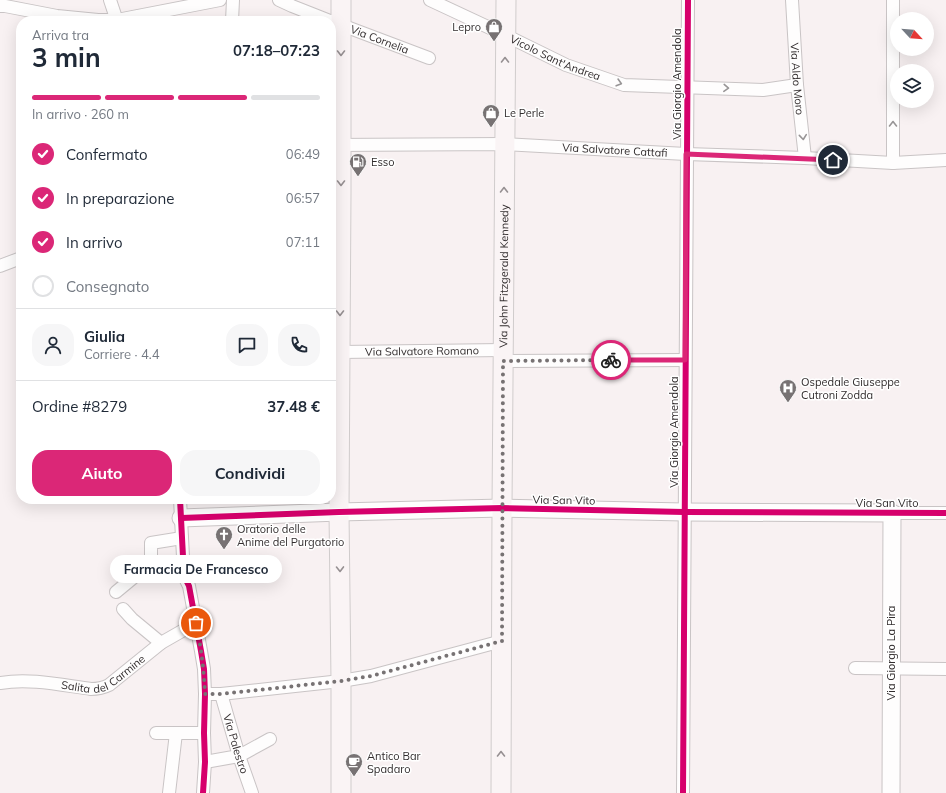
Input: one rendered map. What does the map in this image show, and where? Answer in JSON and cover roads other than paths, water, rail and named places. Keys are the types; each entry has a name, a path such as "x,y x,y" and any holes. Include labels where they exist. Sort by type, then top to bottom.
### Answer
{"main road":[{"path":"336,16 341,0"},
{"name":"Via John Fitzgerald Kennedy","path":"501,793 506,0"},
{"path":"336,145 340,352 339,512 341,793"}],"street":[{"path":"110,0 115,16"},
{"path":"142,16 220,0"},
{"path":"232,16 233,0"},
{"name":"Via Cornelia","path":"278,0 318,16"},
{"name":"Vicolo Sant'Andrea","path":"430,0 566,65 624,85 687,86 763,90 798,85"},
{"name":"Via Giorgio Amendola","path":"683,793 688,0"},
{"name":"Via Aldo Moro","path":"792,0 798,85 806,158"},
{"path":"893,0 894,162"},
{"path":"3,4 57,16"},
{"name":"Via Cornelia","path":"336,23 429,58"},
{"name":"Via Salvatore Cattafi","path":"336,145 505,144 686,154 894,162 946,160"},
{"path":"0,266 16,260"},
{"name":"Via Salvatore Romano","path":"340,352 685,360"},
{"path":"180,504 184,576 189,586 202,650 204,668 205,762 203,793"},
{"name":"Via San Vito","path":"181,518 502,508 684,512 946,514"},
{"name":"Via Giorgio La Pira","path":"891,793 892,513"},
{"path":"116,592 151,563 151,543 182,538"},
{"path":"123,609 132,619 161,643"},
{"name":"Salita del Carmine","path":"0,683 24,681 91,689 104,687 109,685 161,643 196,623"},
{"path":"205,694 221,694 341,681 371,676 502,641"},
{"path":"855,668 946,669"},
{"name":"Via Palestro","path":"221,694 239,756 252,793"},
{"path":"156,733 204,733"},
{"path":"169,793 176,733"},
{"path":"205,762 239,756 270,739"}],"place":[{"name":"Lepro","path":"494,42"},
{"name":"Le Perle","path":"491,128"},
{"name":"Esso","path":"358,177"},
{"name":"Ospedale Giuseppe Cutroni Zodda","path":"788,403"},
{"name":"Oratorio delle Anime del Purgatorio","path":"224,550"},
{"name":"Farmacia De Francesco","path":"196,623"},
{"name":"Antico Bar Spadaro","path":"354,777"}]}
